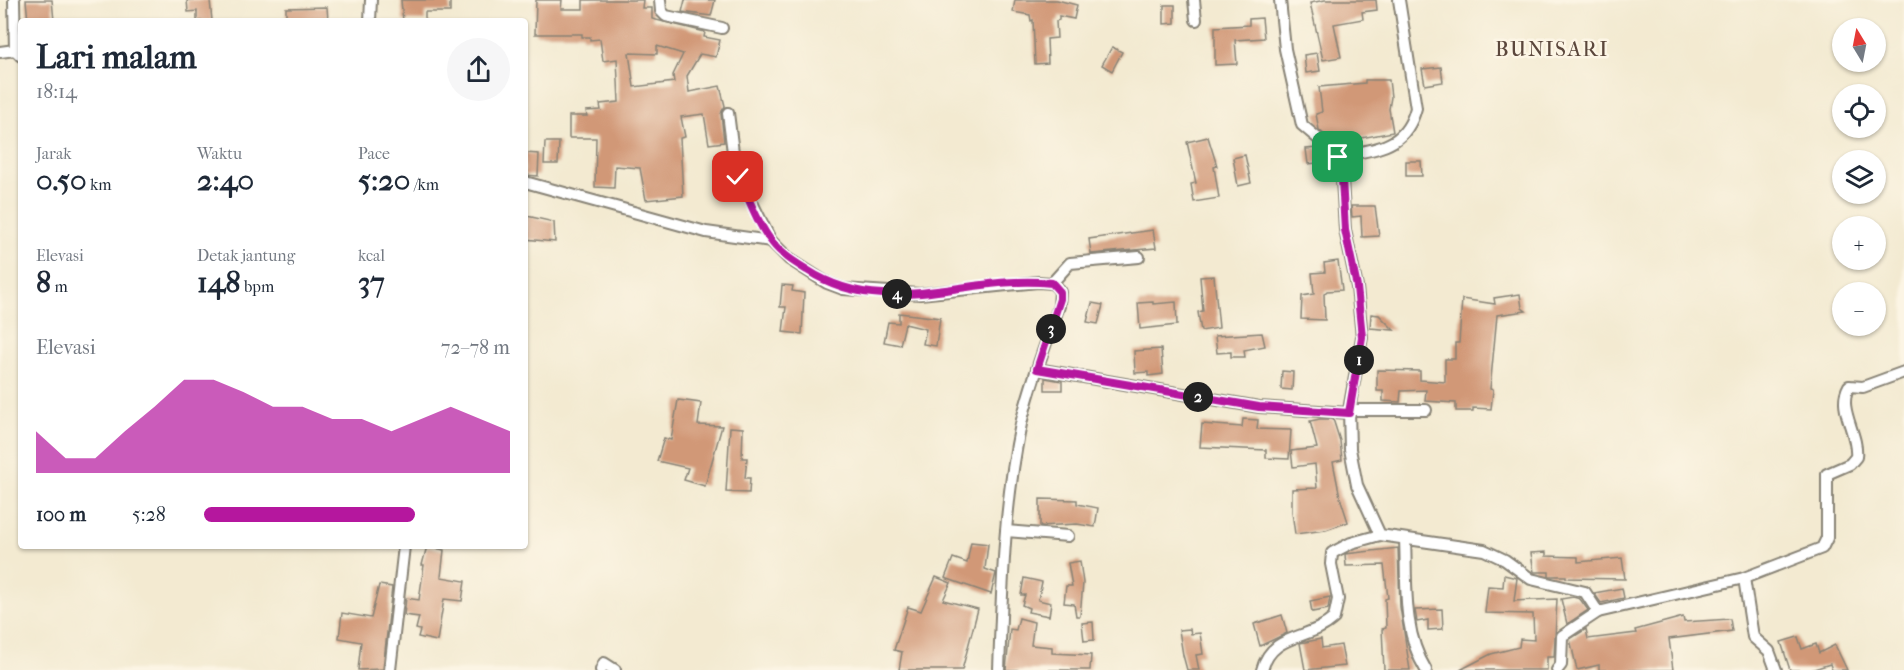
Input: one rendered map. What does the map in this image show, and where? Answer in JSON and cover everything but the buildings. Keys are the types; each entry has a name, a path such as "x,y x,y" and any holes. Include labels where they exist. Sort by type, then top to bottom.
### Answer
{"street":[{"path":"0,52 18,53 15,0"},
{"path":"370,18 371,0"},
{"path":"660,0 661,11 666,16 723,28"},
{"path":"1194,0 1196,20"},
{"path":"1280,0 1286,49 1302,125 1341,162 1345,230 1357,287 1362,337 1349,412 1350,449 1357,484 1380,535"},
{"path":"1338,157 1397,142 1412,124 1416,108 1399,0"},
{"path":"728,113 735,168 771,241 789,259 843,290 920,294 1025,281 1052,283 1060,292 1060,299 1022,422 1006,531 999,670"},
{"path":"528,183 706,232 771,241"},
{"path":"1052,283 1070,263 1139,257"},
{"path":"1037,369 1259,407 1349,412 1426,410"},
{"path":"1557,670 1561,665 1562,636 1598,612 1744,578 1822,548 1827,538 1827,474 1850,464 1856,458 1844,403 1846,391 1849,386 1863,387 1904,372"},
{"path":"1006,531 1068,536"},
{"path":"1262,670 1268,653 1275,645 1311,632 1334,618 1338,599 1331,564 1332,553 1351,543 1380,535 1484,550 1505,560 1531,579 1585,592 1598,612"},
{"path":"1405,538 1410,632 1415,651 1426,670"},
{"path":"390,670 404,549"},
{"path":"1744,578 1753,637 1769,651 1776,670"},
{"path":"601,670 603,663 615,670"}],"district":[{"name":"BUNISARI","path":"1552,49"}],"route":[{"path":"738,177 771,241 789,259 827,283 843,290 920,294 1025,281 1052,283 1060,292 1059,306 1037,369 1259,407 1290,411 1349,413 1352,391 1357,377 1362,337 1357,287 1345,230 1341,162 1338,157"}]}
